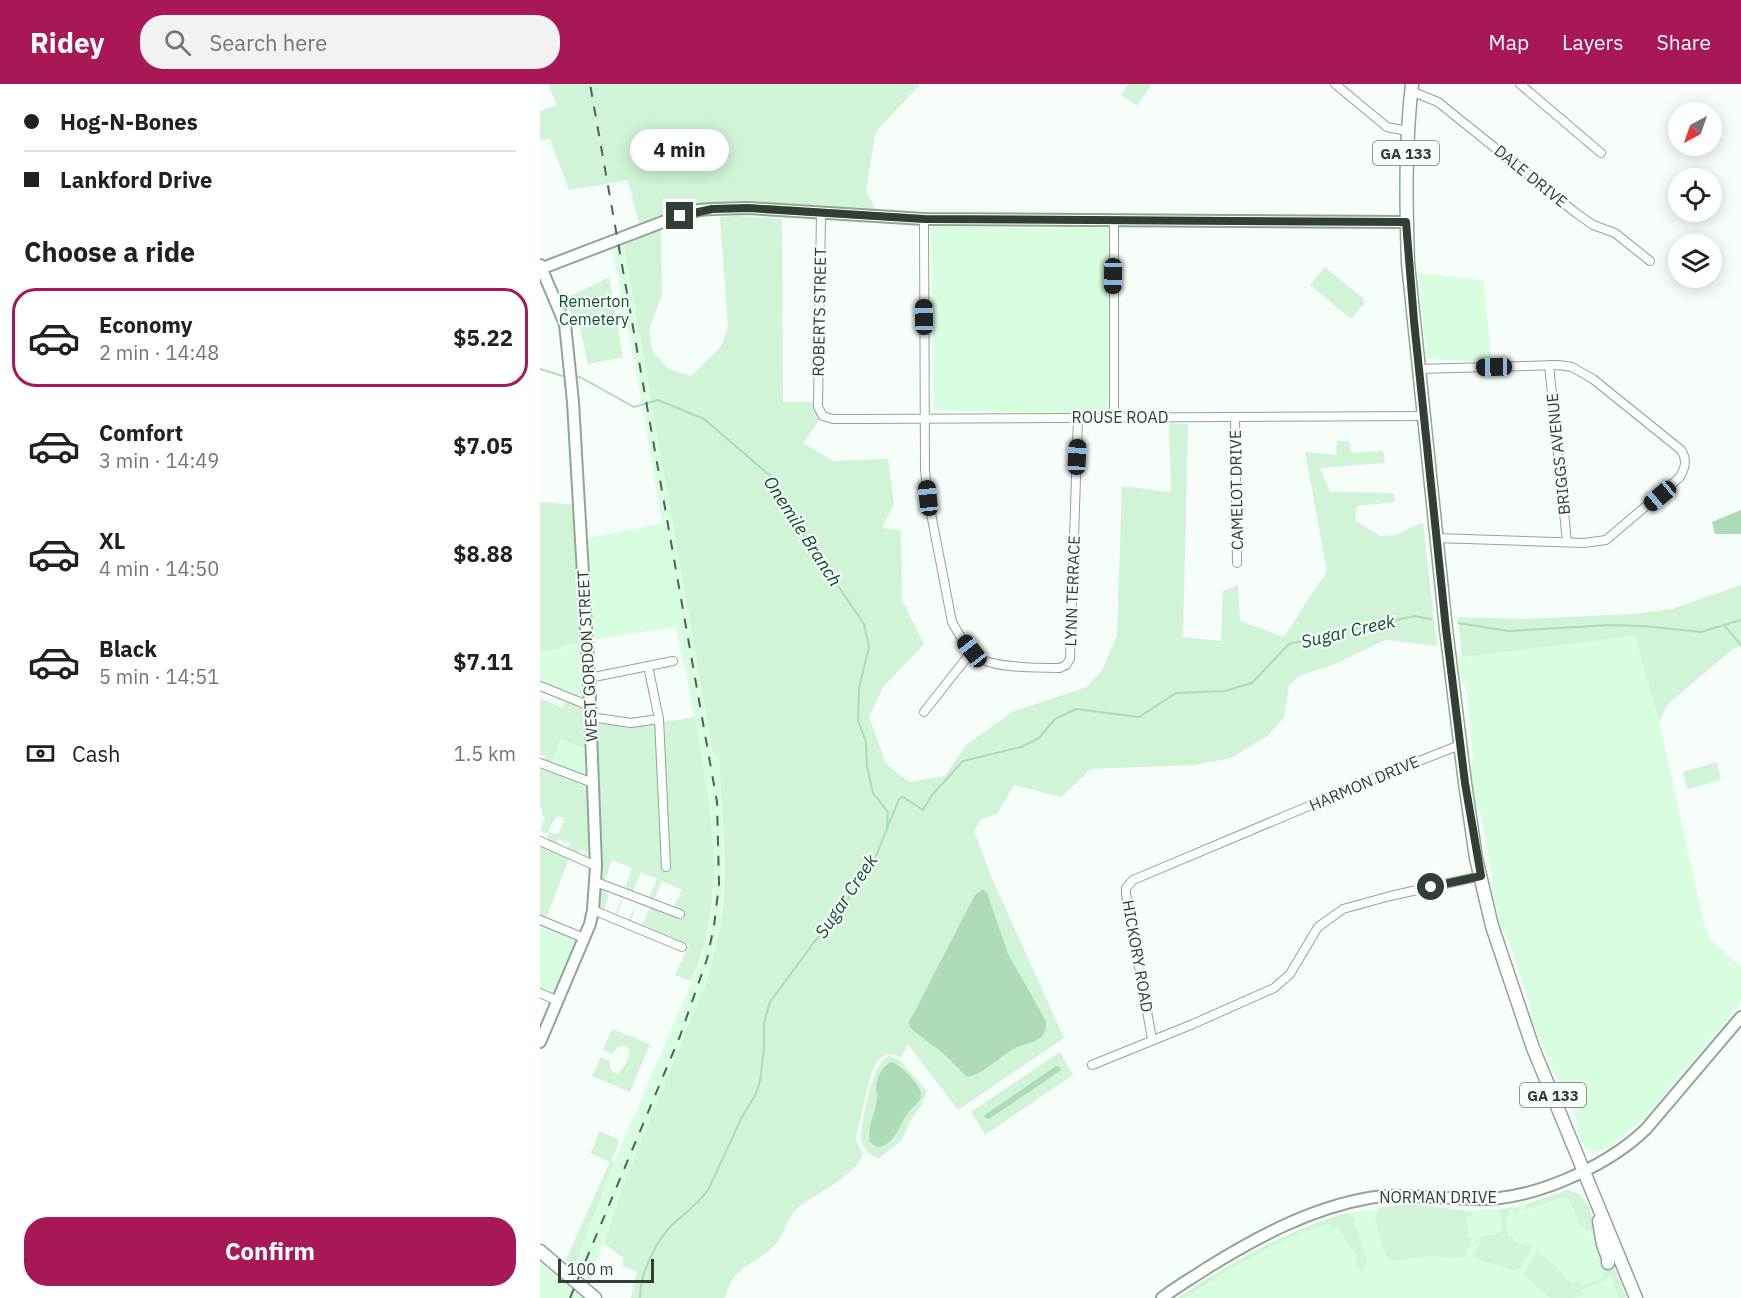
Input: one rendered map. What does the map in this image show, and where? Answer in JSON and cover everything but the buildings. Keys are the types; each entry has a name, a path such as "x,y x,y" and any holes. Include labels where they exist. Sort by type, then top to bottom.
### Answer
{"main road":[{"name":"GA 133","path":"1412,88 1407,131 1406,222 1436,538 1460,745 1481,876 1492,926 1533,1047 1636,1298"},
{"path":"1596,1202 1608,1263"},
{"path":"540,1251 595,1298"}],"street":[{"path":"1335,84 1387,127 1407,131"},
{"path":"1520,84 1601,153"},
{"name":"DALE DRIVE","path":"1412,88 1438,102 1576,213 1593,225 1615,233 1650,261"},
{"path":"540,268 699,210 748,208 924,219 1406,222"},
{"name":"ROBERTS STREET","path":"819,412 818,284 821,213"},
{"path":"924,219 924,418 928,498 948,605 956,628 972,651 924,712"},
{"path":"1114,221 1114,418"},
{"name":"WEST GORDON STREET","path":"540,268 565,324 568,341 575,420 589,678 596,866 593,910 584,938 540,1042"},
{"name":"BRIGGS AVENUE","path":"1549,366 1567,542"},
{"path":"1419,369 1565,366 1581,371 1685,455 1685,465 1679,478 1606,540 1596,543 1436,538"},
{"name":"ROUSE ROAD","path":"819,412 833,419 1424,416"},
{"name":"LYNN TERRACE","path":"972,651 980,658 990,662 1012,666 1060,668 1066,666 1070,659 1078,417"},
{"name":"CAMELOT DRIVE","path":"1235,417 1237,563"},
{"path":"589,678 673,661"},
{"path":"648,666 659,719 666,867"},
{"path":"540,686 590,711 632,723 659,719"},
{"name":"HARMON DRIVE","path":"1270,823 1460,745"},
{"path":"540,763 593,783"},
{"name":"HICKORY ROAD","path":"1152,1039 1126,894 1128,884 1270,823"},
{"path":"540,841 596,866"},
{"path":"1092,1065 1274,988 1290,974 1318,927 1343,909 1481,876"},
{"path":"596,882 680,914"},
{"path":"593,910 682,947"},
{"path":"540,920 584,938"},
{"path":"540,993 558,1001"},
{"name":"NORMAN DRIVE","path":"1162,1298 1239,1248 1294,1221 1321,1211 1369,1198 1402,1196 1500,1198 1531,1191 1584,1171 1617,1154 1646,1129 1741,1017"}],"shaded area":[{"path":"931,227 1110,228 1110,414 934,410"},
{"path":"624,245 713,754 719,755 723,800 723,896 717,943 710,973 622,1188 590,1282 574,1267 614,1163 701,961 709,931 714,894 705,777 676,627 590,640 584,539 662,523 639,386 612,248"},
{"path":"1418,273 1483,280 1492,362 1427,359"},
{"path":"1741,510 1741,534 1715,534 1712,522"},
{"path":"1635,636 1659,721 1704,924 1716,945 1741,967 1741,1003 1645,1118 1610,1147 1593,1153 1585,1147 1578,1133 1576,1118 1532,1021 1530,1004 1508,939 1500,925 1494,901 1493,882 1481,815 1474,800 1467,692 1460,676 1459,657"},
{"path":"584,644 587,698 540,683 540,645"},
{"path":"561,739 590,751 587,778 550,765"},
{"path":"983,889 987,893 1008,954 1046,1021 1046,1027 1038,1040 1017,1047 981,1072 967,1077 943,1053 915,1032 909,1022 975,895"},
{"path":"540,924 578,941 557,994 554,995 540,990"},
{"path":"892,1062 914,1081 920,1090 921,1097 908,1113 893,1139 877,1147 870,1142 869,1136 878,1095 876,1086 883,1069"},
{"path":"1056,1066 1061,1067 1060,1071 989,1119 985,1118 985,1115"},
{"path":"1567,1190 1580,1194 1585,1199 1609,1267 1615,1270 1626,1298 1177,1298 1279,1239 1343,1214 1410,1204 1466,1210 1503,1209 1544,1199"},
{"path":"540,1260 583,1296 583,1298 540,1298"}],"green space":[{"path":"548,84 921,84 878,129 875,136 866,190 876,211 748,202 713,203 688,206 639,224 628,180 569,190 550,139 540,140 540,111 557,105"},
{"path":"1128,84 1152,84 1137,106 1121,95"},
{"path":"720,217 782,219 783,402 815,402 816,413 820,419 803,443 833,461 888,459 894,504 882,528 901,530 902,600 924,644 883,687 869,717 886,764 909,782 945,776 966,745 1012,712 1087,687 1103,669 1117,636 1122,486 1171,492 1169,423 1188,424 1183,637 1221,641 1223,591 1238,585 1240,621 1284,637 1327,571 1305,452 1336,455 1337,441 1349,441 1351,453 1383,451 1385,463 1320,468 1330,492 1394,493 1395,502 1357,506 1355,520 1380,536 1396,535 1423,522 1437,646 1385,640 1336,664 1301,675 1289,685 1284,717 1269,735 1231,758 1194,765 1091,769 1061,797 1014,785 997,814 981,819 974,831 991,876 1064,1038 958,1110 908,1044 901,1058 891,1054 885,1055 876,1063 871,1077 856,1140 863,1154 858,1162 835,1184 795,1211 774,1246 739,1272 725,1298 631,1298 637,1272 623,1266 623,1258 604,1243 622,1188 710,973 722,915 724,860 719,755 713,754 624,245 661,229 662,294 649,330 652,350 668,369 691,376 720,348 728,328"},
{"path":"1325,267 1364,299 1364,304 1351,319 1310,285"},
{"name":"Remerton Cemetery","path":"609,277 623,357 588,364 580,328 564,299"},
{"path":"540,502 577,505 585,676 581,677 578,644 561,645 562,649 540,651"},
{"path":"1741,585 1741,646 1734,648 1669,703 1659,721 1635,636 1462,657 1458,617 1523,619 1635,614 1672,609"},
{"path":"540,698 563,708 566,701 587,711 590,751 561,739 550,765 544,762 546,757 540,754"},
{"path":"695,717 710,817 713,884 710,917 703,950 691,981 675,975 689,945 618,915 629,919 638,900 631,920 642,925 651,906 673,908 682,890 662,881 654,900 649,898 657,879 641,872 633,891 625,888 632,868 612,860 605,881 600,877 596,724 601,720 648,722"},
{"path":"1717,762 1721,780 1687,789 1683,772"},
{"path":"540,767 588,787 587,856 584,856 585,851 581,849 577,854 568,850 569,843 559,839 556,844 547,840 550,829 551,833 558,834 564,822 563,818 558,816 553,821 547,834 540,831 545,817 540,808"},
{"path":"540,845 569,858 546,919 540,916"},
{"path":"603,887 609,889 604,910 598,907 599,890"},
{"path":"624,894 617,915 615,914"},
{"path":"612,1029 650,1044 630,1092 592,1076 601,1057 609,1060 611,1070 617,1074 622,1070 629,1056 629,1049 625,1046 619,1046 612,1054 603,1050"},
{"path":"1060,1052 1073,1075 985,1135 971,1112"},
{"path":"889,1056 900,1060 927,1091 922,1105 913,1116 901,1141 878,1159 865,1149 861,1135 873,1079 883,1060"},
{"path":"599,1131 620,1140 611,1161 614,1163 574,1267 566,1260 610,1162 590,1153"},
{"path":"1567,1190 1576,1193 1589,1208 1597,1230 1603,1261 1598,1261 1602,1259 1590,1230 1586,1231 1581,1226 1569,1199 1562,1197 1526,1210 1525,1207 1529,1203"},
{"path":"1410,1204 1472,1212 1473,1215 1467,1216 1468,1237 1473,1237 1464,1258 1427,1256 1393,1261 1385,1254 1375,1217 1379,1208"},
{"path":"1512,1208 1517,1209 1519,1212 1516,1214 1514,1209 1509,1210 1510,1215 1505,1217 1508,1236 1514,1236 1513,1241 1528,1247 1530,1244 1533,1245 1519,1269 1513,1270 1474,1258 1473,1255 1480,1244 1481,1236 1498,1234 1502,1230 1500,1209"},
{"path":"1347,1213 1354,1219 1367,1263 1363,1270 1360,1270 1355,1262 1357,1256 1338,1227 1332,1229 1329,1223 1283,1240 1220,1275 1185,1298 1177,1298 1280,1238"},
{"path":"1539,1248 1539,1254 1556,1267 1573,1285 1579,1280 1582,1286 1604,1278 1602,1270 1612,1268 1615,1270 1626,1298 1619,1298 1611,1277 1581,1290 1583,1295 1574,1298 1550,1298 1524,1274"}],"waterway":[{"name":"Onemile Branch","path":"540,369 566,377"},
{"name":"Onemile Branch","path":"575,377 580,377 634,407 658,400 704,419 774,479 791,517 864,624 869,647 859,688 858,720 866,742 867,766 873,793 888,812 887,828"},
{"name":"Sugar Creek","path":"640,1298 643,1279 654,1250 671,1226 708,1190 742,1117 756,1094 764,1048 764,1023 770,1002 815,941 836,919 854,889 872,866 899,799 903,797 923,810 932,795 963,761 1021,747 1039,738 1055,719 1076,709 1139,717 1176,693 1225,691 1252,683 1289,644 1414,616 1431,619"},
{"name":"Sugar Creek","path":"1458,623 1508,631 1611,625 1701,632 1741,620"},
{"path":"1725,626 1741,645"}],"railway":[{"path":"570,1298 680,1036 707,959 719,884 717,802 590,84"}],"route":[{"path":"680,216 699,210 748,208 924,219 1406,222 1408,263 1446,629 1465,783 1476,858 1481,876 1431,887"}]}
